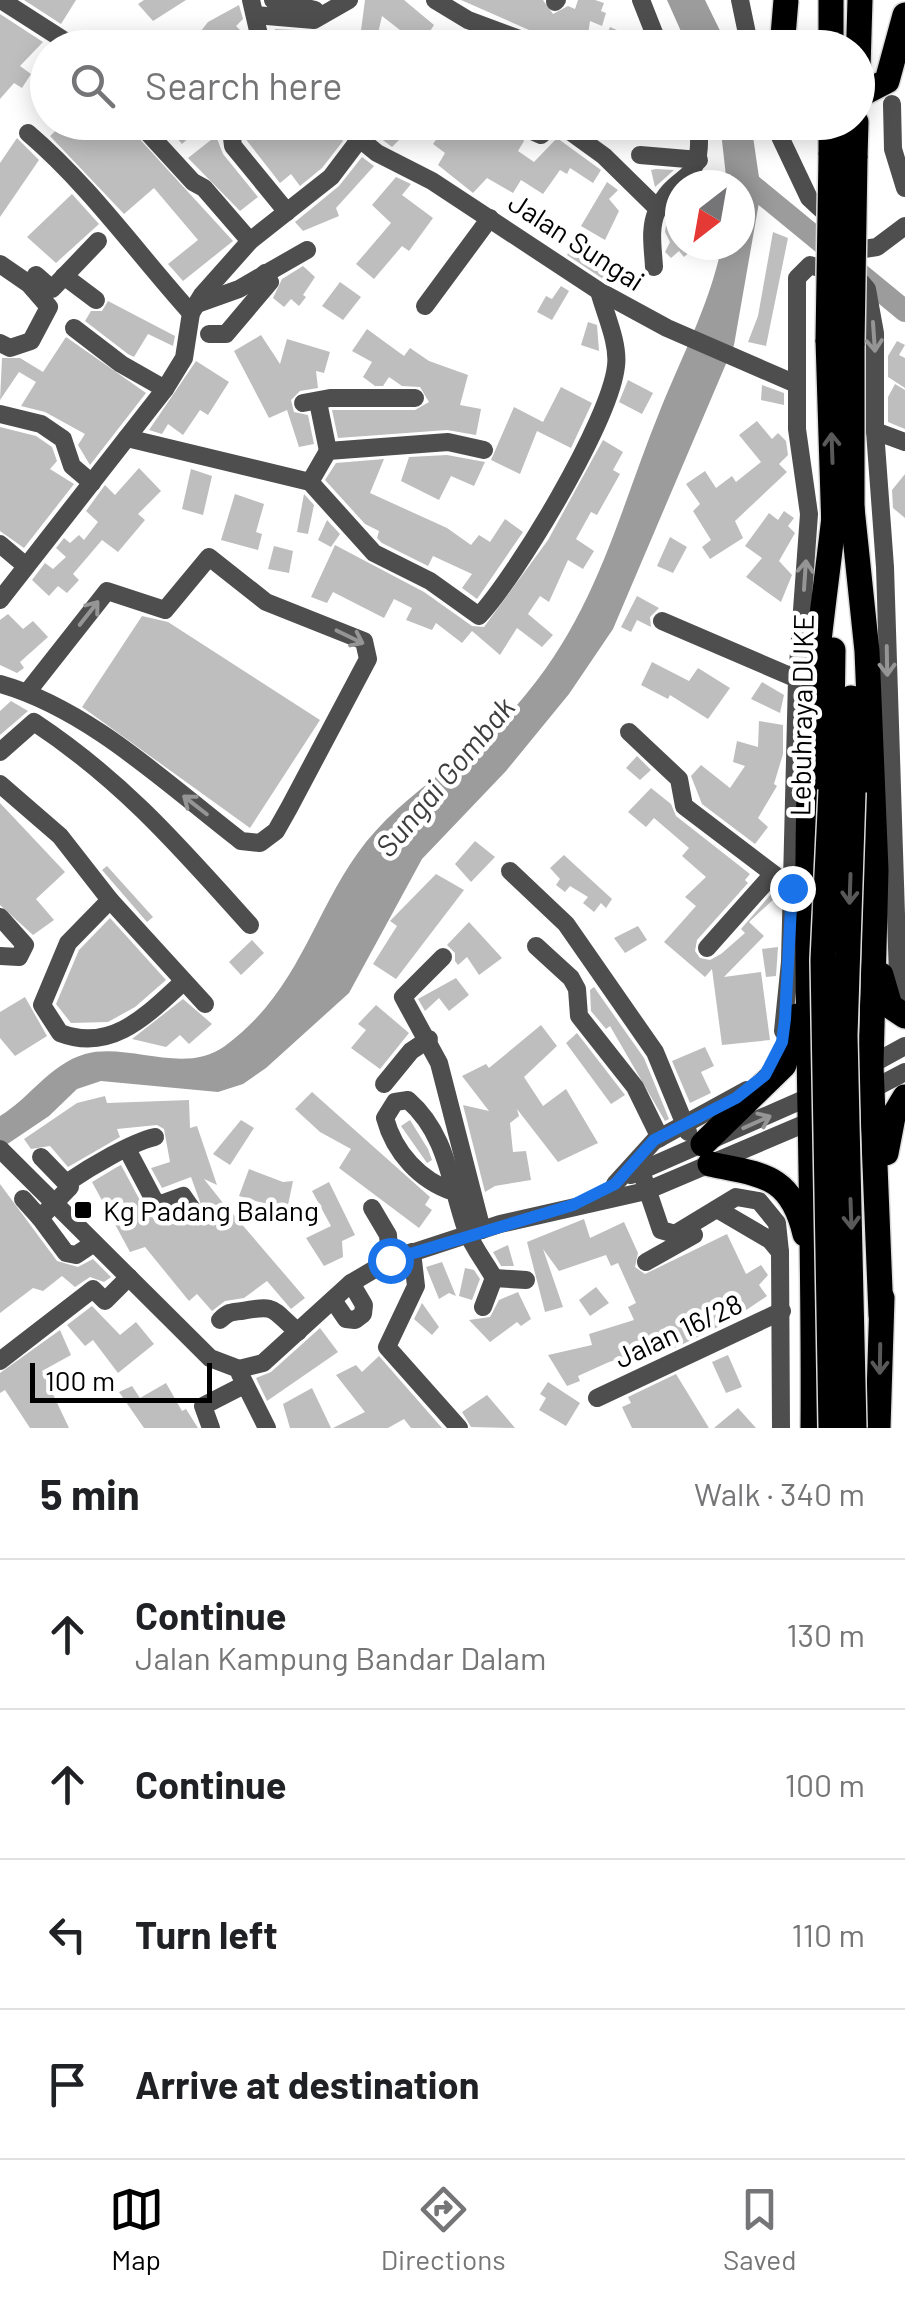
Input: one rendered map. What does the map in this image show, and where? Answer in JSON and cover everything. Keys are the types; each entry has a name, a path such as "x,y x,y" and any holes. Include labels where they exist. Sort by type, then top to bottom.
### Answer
{"highway":[{"path":"782,30 783,0"},
{"path":"783,0 792,30"},
{"path":"859,30 860,0"},
{"path":"875,87 887,81 893,71 905,15"},
{"name":"Lebuhraya DUKE","path":"837,140 843,156"},
{"name":"Lebuhraya DUKE","path":"849,140 843,156 840,341 845,1035 854,1428"},
{"path":"843,512 866,651 876,870 872,1077 880,1314"},
{"path":"814,1428 806,970 810,748 843,512"},
{"name":"Lebuhraya DUKE","path":"831,1428 823,960 842,791"},
{"path":"874,951 884,995 905,1016"},
{"path":"806,970 784,1065 702,1152 766,1176 786,1189 802,1221 814,1273"},
{"path":"878,1428 886,1152 892,1118 905,1097"}],"street":[{"path":"1,0 48,30"},
{"path":"273,0 292,8 342,4"},
{"path":"435,0 468,20 495,30"},
{"path":"641,0 653,30"},
{"path":"740,0 746,30"},
{"path":"253,7 314,20 342,4"},
{"path":"875,96 905,62"},
{"path":"892,104 893,149 905,188"},
{"path":"36,140 65,165 134,251 194,308"},
{"path":"154,140 180,170 204,188 250,242"},
{"path":"232,140 233,146 288,212"},
{"path":"0,600 165,389 184,358 194,308 250,242 331,177 358,140"},
{"name":"Jalan Sungai","path":"358,140 490,218 598,291 667,328 796,384"},
{"path":"582,140 658,208"},
{"path":"654,266 652,228 658,208 693,173 699,160 698,140"},
{"path":"781,140 803,190 864,249 877,248 905,226"},
{"path":"640,155 699,160"},
{"path":"425,306 490,218"},
{"path":"20,278 30,270 52,289 98,241"},
{"path":"194,308 239,290 308,250"},
{"path":"0,264 46,300 46,320 32,341 21,347 0,342"},
{"path":"615,1184 660,1138 752,1086 773,1062 785,1019 798,679 809,514 797,429 796,278 810,265 848,275 867,289 875,332 874,431 899,829 898,978 905,999"},
{"path":"209,334 226,334 251,309 270,282 265,274"},
{"path":"64,276 96,300"},
{"path":"127,438 310,482 374,553 430,581 479,616 522,561 606,406 617,365 598,291"},
{"path":"74,328 121,364 165,389"},
{"path":"310,482 328,451 311,403 330,398 415,398"},
{"path":"0,414 41,424 63,438 72,466 92,483"},
{"path":"874,431 905,442"},
{"path":"328,451 448,442 484,450"},
{"path":"0,544 26,566"},
{"path":"0,685 29,690 119,747 241,841 260,843 276,831 368,659 368,650 364,641 266,602 208,557 166,610 108,591 29,690"},
{"path":"662,621 798,679"},
{"path":"0,752 34,722 84,755 145,807 250,925"},
{"path":"629,732 678,779 684,806 792,888"},
{"path":"0,784 60,836 110,900 205,1004"},
{"path":"510,871 566,924 635,1022 655,1052 685,1124 702,1152"},
{"path":"707,948 772,874"},
{"path":"110,900 68,943 42,1005 60,1033 84,1039 134,1026 184,982"},
{"path":"0,917 25,945 19,957 0,956"},
{"path":"536,946 571,978 577,989 579,1016 634,1087 660,1138"},
{"path":"443,957 403,997 429,1039 475,1232"},
{"path":"384,1084 411,1051 429,1039"},
{"path":"573,1205 641,1170 702,1152 811,1110 872,1077 905,1046"},
{"path":"872,1077 905,1072"},
{"path":"454,1192 420,1175 390,1138 384,1118 395,1102 408,1100 422,1112 449,1162 454,1192 494,1278 483,1306"},
{"path":"68,1182 102,1160 128,1151 138,1140 155,1137"},
{"path":"128,1151 154,1200 161,1204 183,1196 192,1210"},
{"path":"211,1428 203,1406 263,1364 351,1283 390,1260 573,1205 646,1190 702,1152"},
{"path":"3,1157 210,1358 240,1377 267,1428"},
{"path":"40,1218 70,1188 42,1157"},
{"path":"641,1170 661,1230 675,1234 723,1212"},
{"path":"646,1262 723,1212 736,1196 759,1201 777,1224 780,1252 781,1428"},
{"path":"23,1199 66,1254 76,1255 94,1243"},
{"path":"372,1208 388,1235 390,1260"},
{"path":"723,1212 770,1240 780,1252"},
{"path":"412,1252 416,1286 387,1347 459,1428"},
{"path":"0,1361 93,1288 105,1301 129,1277"},
{"path":"494,1278 526,1280"},
{"path":"332,1300 346,1319 355,1320 363,1314 364,1305 351,1283"},
{"path":"220,1320 228,1312 260,1304 278,1313 298,1332"},
{"name":"Jalan 16/28","path":"597,1398 782,1311"}],"water":[{"path":"667,0 705,0 720,30 680,30"},
{"name":"Sungai Gombak","path":"722,140 754,140 761,191 755,225 755,170 725,170"},
{"name":"Sungai Gombak","path":"718,260 749,260 734,345 613,629 569,694 506,771 422,859 349,993 243,1084 218,1092 101,1081 77,1089 49,1116 0,1149 0,1116 73,1059 102,1051 192,1058 225,1046 251,1024 289,975 366,842 401,806 517,705 544,671 586,600"}],"building":[{"path":"24,0 76,0 61,24"},
{"path":"144,0 186,0 153,21 138,4"},
{"path":"365,0 404,0 434,25 431,30 400,30 382,16 379,30 361,30"},
{"path":"461,0 543,0 553,14 568,6 575,9 578,0 604,3 602,26 590,21 589,30 529,30"},
{"path":"239,5 243,19 236,26 240,30 202,30 208,22"},
{"path":"0,14 30,34 30,56 20,66 30,76 22,88 14,83 0,99"},
{"path":"17,138 39,160 0,217 0,163"},
{"path":"54,140 140,140 233,241 183,281 168,264 198,240 154,188 124,214"},
{"path":"211,140 218,140 223,154 258,197 240,211 188,158"},
{"path":"246,140 343,141 322,168 300,186 291,174 280,183"},
{"path":"436,140 524,140 518,151 534,162 555,140 560,140 601,170 593,183 570,168 567,174 560,170 543,194 521,180 513,193 487,178 473,193 438,165 445,153 433,144"},
{"path":"362,157 374,166 336,208 339,216 303,231 295,222 339,186"},
{"path":"656,169 674,170 665,170 665,178 655,187 651,170"},
{"path":"396,177 411,184 402,195 433,218 409,251 402,246 374,279 356,264 391,223 372,205"},
{"path":"607,182 618,190 609,199 619,211 605,240 581,226"},
{"path":"72,194 99,224 56,263 27,237"},
{"path":"773,232 788,238 766,346 748,342 758,316"},
{"path":"572,246 610,266 603,279 567,255"},
{"path":"303,266 315,277 303,295 306,297 299,306 291,299 284,307 273,298 282,279"},
{"path":"340,282 361,297 343,320 322,306"},
{"path":"561,286 569,291 552,320 537,312 546,296 552,299"},
{"path":"108,301 175,336 173,346 148,334 134,357 128,354 85,321 91,311 102,311"},
{"path":"588,322 597,325 599,351 581,345"},
{"path":"367,329 404,356 410,348 429,361 468,375 460,405 481,409 476,435 447,430 338,438 332,410 415,410 429,402 420,387 402,386 389,377 383,386 375,386 363,377 372,362 352,351"},
{"path":"261,335 280,364 287,339 330,352 324,373 316,371 318,388 300,391 291,400 294,412 308,415 314,444 299,447 287,410 269,418 234,351"},
{"path":"66,337 146,393 90,465 78,445 85,434 45,412 21,406 36,382 19,372 0,400 2,358 20,358 43,372"},
{"path":"897,341 905,345 899,355 905,358 905,388 888,377 888,356"},
{"path":"196,361 229,382 208,415 200,410 183,435 168,424 162,434 149,430"},
{"path":"628,380 653,393 642,414 619,402"},
{"path":"895,384 905,390 905,429 888,422 888,397"},
{"path":"762,385 784,393 784,405 761,400"},
{"path":"561,387 592,403 571,448 537,431 520,474 491,460 514,407 543,422"},
{"path":"757,421 772,439 778,433 786,441 788,455 779,464 787,472 735,521 743,538 710,559 702,547 711,540 693,511 700,504 686,484 705,471 716,488 732,476 736,482 761,462 739,435"},
{"path":"0,427 36,436 52,447 57,461 50,469 74,484 24,548 0,531"},
{"path":"603,440 623,452 613,470 620,474 597,515 591,512 576,539 594,551 583,569 568,560 549,602 540,596 528,614 553,635 542,647 517,628 500,655 472,631 462,643 436,623 432,630 406,620 412,608 394,599 384,618 333,592 327,603 311,597 335,545 424,592 472,626 484,627 548,540"},
{"path":"447,455 485,462 474,486 451,476 439,500 401,481 409,457"},
{"path":"384,459 370,493 447,528 471,545 479,535 490,542 505,519 523,532 477,599 462,588 472,574 433,556 428,566 382,543 377,538 379,531 365,524 325,480 336,463"},
{"path":"139,468 161,491 138,514 145,520 118,552 102,540 73,574 79,580 67,593 58,586 49,596 32,580 45,563 53,569 66,557 56,548 64,538 70,543 79,535 84,540 98,522 86,511 105,485 115,495"},
{"path":"191,469 212,476 203,515 182,509"},
{"path":"905,474 905,518 893,508 892,490"},
{"path":"235,494 264,504 256,532 262,534 258,550 221,540"},
{"path":"304,494 314,505 308,534 297,532"},
{"path":"784,511 794,518 788,526 795,533 779,561 792,575 781,602 746,577 762,558 745,546 769,513 778,520"},
{"path":"327,520 340,534 331,547 318,540"},
{"path":"670,537 687,547 673,573 657,566"},
{"path":"274,546 293,551 289,573 268,569"},
{"path":"637,596 659,608 650,617 651,627 637,620 631,632 621,627"},
{"path":"8,614 23,629 33,621 48,637 20,662 24,668 17,673 0,665 0,620"},
{"path":"142,616 168,622 320,720 250,828 82,707"},
{"path":"652,662 689,681 698,668 730,688 708,719 670,695 668,699 641,685"},
{"path":"762,682 784,695 780,713 751,699"},
{"path":"11,701 28,711 0,735 0,711"},
{"path":"759,721 783,725 783,754 774,784 777,786 758,818 768,827 755,844 702,804 691,776 701,765 730,788 745,766 733,762 737,741 758,747"},
{"path":"637,756 651,770 640,780 626,768"},
{"path":"651,788 671,804 676,816 750,874 745,880 748,883 697,940 695,951 700,958 710,960 721,954 745,933 741,929 772,893 776,897 749,922 764,936 724,977 761,972 770,1040 722,1045 712,969 705,977 664,942 696,906 685,897 706,877 682,856 689,848 654,818 646,827 628,812"},
{"path":"0,803 65,872 36,899 54,920 33,935 0,905"},
{"path":"475,841 495,857 471,882 455,864"},
{"path":"564,855 612,899 606,908 601,903 594,912 583,903 588,897 570,886 565,892 556,885 560,879 550,868"},
{"path":"107,866 153,917 147,922 102,870"},
{"path":"436,874 464,890 396,979 373,964 397,926 390,921"},
{"path":"110,918 166,980 135,1007 108,1022 71,1023 56,1004 79,950"},
{"path":"469,922 502,958 479,975 467,957 458,965 455,953 447,945"},
{"path":"638,926 647,940 625,953 614,938"},
{"path":"252,940 264,953 241,975 229,962"},
{"path":"778,947 776,976 766,977 762,949"},
{"path":"456,978 469,995 449,1011 439,998 425,1011 418,999"},
{"path":"594,987 644,1058 669,1119 665,1121 610,1026 606,1029 591,1011 590,990"},
{"path":"25,997 47,1036 15,1056 0,1038 0,1012"},
{"path":"183,999 212,1024 189,1044 180,1035 166,1047 132,1039"},
{"path":"376,1005 409,1033 380,1069 351,1048 366,1030 358,1024"},
{"path":"541,1025 557,1046 524,1077 543,1106 566,1089 598,1143 558,1162 517,1109 519,1116 510,1123 513,1152 526,1151 531,1180 495,1186 485,1192 463,1105 489,1111 462,1076 486,1064 489,1068"},
{"path":"577,1033 625,1095 611,1104 566,1043"},
{"path":"705,1047 714,1066 701,1072 711,1093 690,1103 672,1061"},
{"path":"312,1092 430,1197 425,1205 432,1210 419,1228 339,1168 351,1149 320,1132 295,1109"},
{"path":"105,1096 107,1103 189,1100 190,1128 197,1126 217,1185 204,1179 223,1203 230,1222 233,1214 305,1298 291,1309 267,1281 244,1298 225,1301 212,1311 197,1294 189,1301 145,1247 130,1252 92,1182 117,1167 121,1165 143,1206 158,1224 181,1215 194,1221 204,1213 191,1177 162,1188 151,1168 170,1162 164,1129 157,1125 117,1129 120,1137 68,1167 50,1146 31,1149 24,1139 77,1103"},
{"path":"241,1120 254,1128 230,1165 213,1154"},
{"path":"410,1120 428,1149 432,1160 427,1163 401,1126"},
{"path":"249,1169 283,1182 293,1181 287,1210 239,1196"},
{"path":"329,1182 355,1235 342,1241 343,1257 324,1266 306,1238 331,1226 312,1191"},
{"path":"0,1184 57,1261 78,1267 93,1259 111,1277 104,1282 90,1277 75,1287 62,1276 43,1291 33,1288 0,1313"},
{"path":"584,1219 590,1238 624,1222 638,1253 635,1267 645,1274 727,1234 746,1274 761,1265 768,1275 759,1285 767,1296 730,1321 677,1347 628,1365 624,1357 609,1362 578,1376 580,1381 567,1386 548,1355 592,1345 589,1334 634,1320 628,1307 636,1303 618,1263 611,1266 606,1255 559,1271 543,1249 563,1307 545,1312 527,1242"},
{"path":"508,1245 514,1266 501,1266 493,1252"},
{"path":"442,1262 456,1296 449,1293 439,1299 426,1267"},
{"path":"465,1268 474,1270 480,1279 472,1300 459,1296"},
{"path":"596,1287 609,1303 590,1316 579,1300"},
{"path":"518,1292 531,1319 521,1326 517,1322 490,1342 469,1320 490,1317 499,1300"},
{"path":"422,1303 439,1327 432,1335 414,1319"},
{"path":"92,1306 120,1335 136,1322 154,1344 118,1373 93,1340 85,1346 67,1325"},
{"path":"320,1328 338,1352 267,1401 256,1378 271,1372"},
{"path":"60,1330 71,1355 42,1371 69,1428 30,1428 5,1390 0,1393 0,1373"},
{"path":"728,1355 742,1387 726,1393 712,1362"},
{"path":"379,1356 442,1428 411,1428 404,1419 388,1428 333,1428 365,1412 336,1375 356,1365 362,1372"},
{"path":"676,1374 709,1428 632,1428 622,1407 631,1403 628,1397"},
{"path":"548,1382 580,1403 566,1426 539,1410 546,1398 540,1394"},
{"path":"166,1383 182,1411 186,1409 198,1428 144,1428 119,1392 132,1386 140,1398"},
{"path":"312,1388 331,1428 290,1428 283,1404"},
{"path":"487,1395 515,1428 471,1427 462,1412"},
{"path":"738,1408 756,1428 714,1428"}],"waterway":[{"path":"755,188 905,311"}],"place":[{"name":"Kg Padang Balang","path":"83,1210"}],"route":[{"path":"390,1260 573,1205 615,1184 654,1140 736,1098 765,1075 782,1042 792,888"}]}
